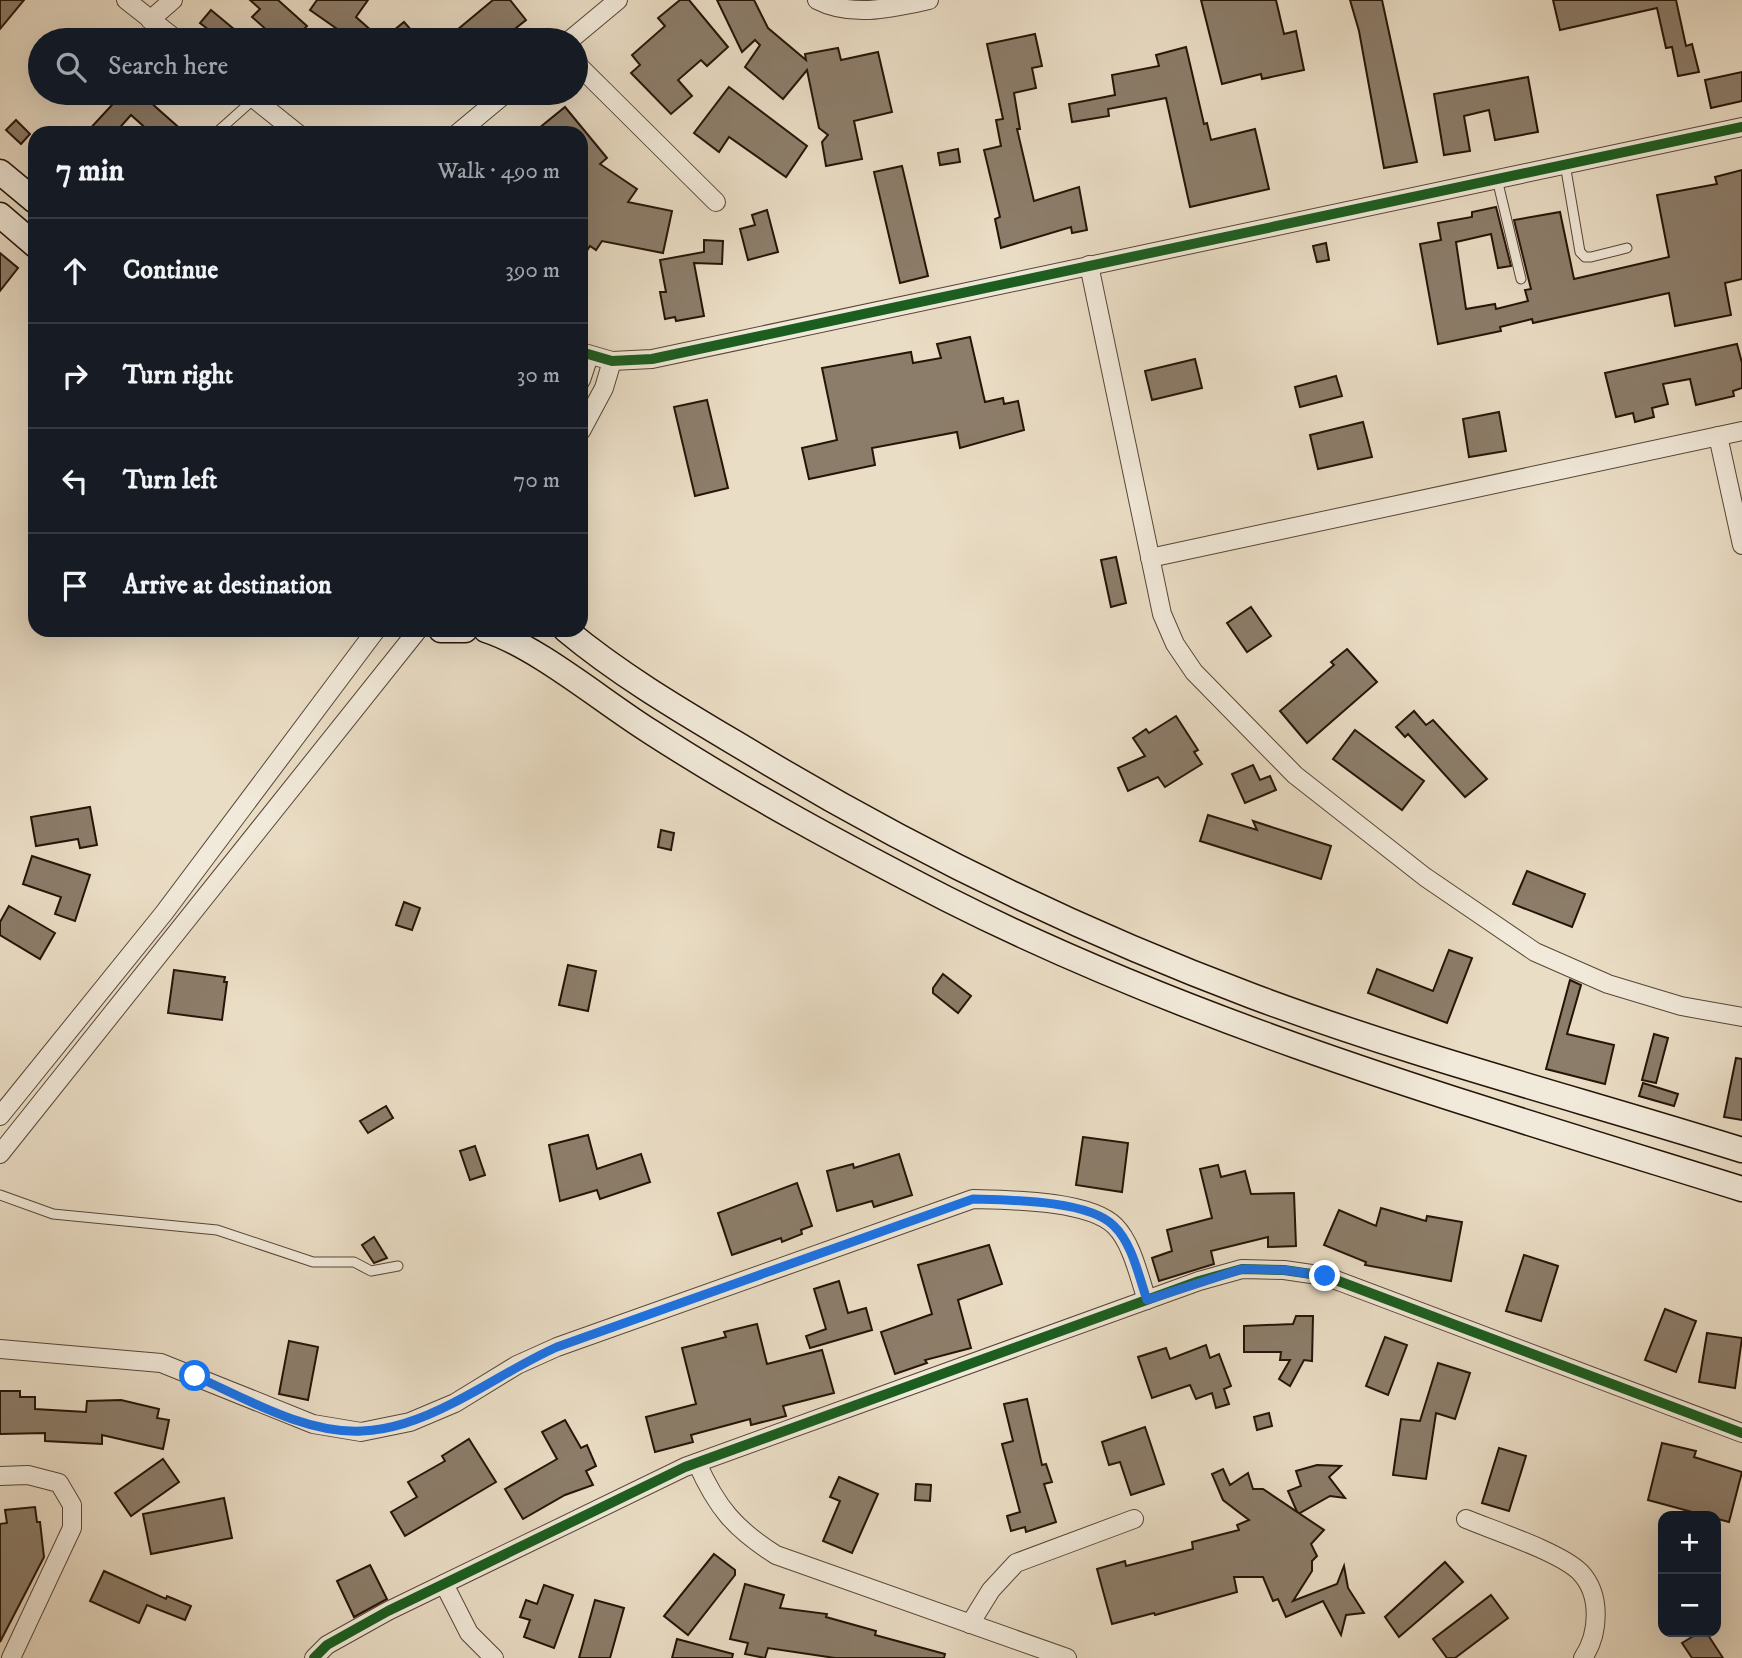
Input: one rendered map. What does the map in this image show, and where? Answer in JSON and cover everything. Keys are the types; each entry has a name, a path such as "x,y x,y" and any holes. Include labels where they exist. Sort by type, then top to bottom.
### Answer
{"main road":[{"path":"0,172 28,195"},
{"path":"0,215 28,239"},
{"path":"503,637 652,733 803,825 1042,947 1166,999 1369,1072 1742,1189"},
{"path":"576,637 625,673 837,804 964,871 1088,929 1252,996 1382,1040 1742,1150"}],"street":[{"path":"126,0 161,28"},
{"path":"150,20 173,0"},
{"path":"584,28 618,0"},
{"path":"817,0 836,9 875,10 929,0"},
{"path":"588,75 716,202"},
{"path":"262,105 288,126"},
{"path":"466,126 492,105"},
{"path":"588,355 612,361 652,359 1742,127"},
{"path":"1089,265 1162,614 1175,645 1194,672 1295,775 1425,877 1535,952 1608,984 1681,1006 1742,1017"},
{"path":"588,418 604,388 612,361"},
{"path":"1150,558 1742,431"},
{"path":"1718,436 1742,545"},
{"path":"0,1116 164,913 371,637"},
{"path":"0,1154 412,637"},
{"path":"0,1349 161,1363 313,1424 361,1432 410,1422 454,1403 517,1365 557,1347 973,1199 1013,1200 1087,1211 1114,1225 1127,1247 1147,1300"},
{"path":"314,1658 327,1645 352,1630 697,1463 1147,1300 1242,1269 1284,1270 1325,1276 1742,1433"},
{"path":"697,1463 725,1514 744,1535 776,1555 1067,1658"},
{"path":"0,1476 28,1475 60,1483 72,1505 72,1528 11,1658"},
{"path":"970,1624 991,1590 1016,1563 1134,1519"},
{"path":"1466,1519 1565,1561 1581,1573 1592,1594 1596,1617 1593,1642 1583,1658"},
{"path":"444,1584 469,1633 494,1658"}],"lane":[{"path":"223,126 242,105"},
{"path":"1565,164 1580,252 1585,257 1591,257 1627,248"},
{"path":"1497,179 1521,279"},
{"path":"0,1195 53,1214 217,1230 313,1262 354,1262 371,1271 398,1266"}],"building":[{"path":"0,0 24,0 0,29"},
{"path":"250,0 278,0 307,26 264,28 252,17 260,9"},
{"path":"317,0 368,0 356,17 368,28 336,28 310,10"},
{"path":"493,0 510,0 526,20 516,28 459,28"},
{"path":"680,0 689,0 728,47 707,66 701,60 678,80 692,96 671,114 631,73 640,65 632,55 665,26 658,18"},
{"path":"717,0 754,0 768,28 806,60 805,54 838,48 841,60 878,52 892,112 854,121 862,159 826,166 822,142 828,135 819,128 807,70 783,99 745,67 760,45 755,40 742,52"},
{"path":"1201,0 1276,0 1284,34 1296,31 1304,70 1262,79 1261,74 1222,84"},
{"path":"1350,0 1382,0 1417,162 1384,168 1359,31"},
{"path":"1553,0 1676,0 1686,46 1692,44 1699,72 1678,76 1672,47 1666,48 1657,8 1560,30"},
{"path":"211,10 233,28 206,28 200,23"},
{"path":"404,22 409,28 397,28"},
{"path":"1035,34 1042,66 1032,68 1036,88 1014,93 1020,129 1017,129 1034,201 1079,187 1087,230 1072,233 1071,227 1001,248 995,219 1000,217 984,150 1001,146 996,120 1003,119 987,44"},
{"path":"1186,47 1204,124 1207,123 1211,140 1255,129 1269,189 1190,207 1166,98 1108,109 1109,116 1072,122 1069,104 1115,95 1112,75 1159,66 1156,55"},
{"path":"1742,72 1742,101 1711,108 1705,80"},
{"path":"1528,77 1538,132 1495,140 1489,110 1464,116 1470,151 1444,155 1434,94"},
{"path":"729,87 807,146 786,177 729,137 719,152 694,133"},
{"path":"112,105 154,105 177,126 143,126 131,115 121,126 92,126"},
{"path":"565,107 581,126 542,126"},
{"path":"16,120 28,132 28,136 21,144 6,130"},
{"path":"588,135 607,158 600,164 637,189 628,202 672,211 663,253 602,241 596,250 590,246 588,249"},
{"path":"958,149 960,162 940,165 938,153"},
{"path":"902,166 928,276 900,283 874,172"},
{"path":"1742,170 1742,279 1725,283 1731,315 1675,326 1669,293 1533,323 1532,319 1500,327 1501,331 1438,344 1420,244 1441,240 1438,223 1472,217 1472,212 1496,207 1511,266 1498,268 1491,234 1456,242 1466,309 1495,304 1496,309 1528,301 1525,290 1531,289 1514,220 1560,212 1574,279 1669,257 1657,195 1717,184 1715,177"},
{"path":"767,210 778,252 748,260 740,229 755,225 752,215"},
{"path":"704,240 723,241 722,264 694,263 704,316 676,321 675,317 665,319 660,292 666,292 660,260 704,252"},
{"path":"1326,243 1329,260 1317,262 1313,246"},
{"path":"0,253 18,268 0,291"},
{"path":"970,337 985,402 1003,398 1004,404 1018,401 1024,430 960,448 957,432 872,448 875,465 809,479 802,448 837,440 822,368 911,352 913,363 941,358 937,344"},
{"path":"1737,344 1742,363 1742,388 1733,391 1734,396 1696,405 1690,379 1663,384 1668,404 1652,408 1654,417 1635,422 1633,413 1616,417 1605,373"},
{"path":"1195,359 1202,388 1152,400 1145,371"},
{"path":"1336,376 1342,396 1300,407 1295,387"},
{"path":"707,400 728,488 695,496 674,407"},
{"path":"1499,412 1506,451 1469,457 1463,419"},
{"path":"1363,422 1372,457 1318,469 1310,435"},
{"path":"1116,557 1126,603 1111,607 1101,560"},
{"path":"1251,607 1271,636 1247,652 1227,623"},
{"path":"1347,649 1377,682 1307,743 1280,711 1334,665 1331,662"},
{"path":"1414,711 1426,725 1433,720 1487,779 1465,797 1408,734 1405,737 1396,727"},
{"path":"1176,716 1198,750 1194,752 1202,764 1165,787 1158,777 1128,791 1118,768 1145,756 1133,738 1146,729 1149,733"},
{"path":"1355,730 1424,781 1402,810 1333,759"},
{"path":"1253,765 1260,780 1270,776 1276,790 1245,803 1232,774"},
{"path":"90,807 97,845 80,848 78,839 36,846 31,817"},
{"path":"1208,815 1257,830 1253,821 1331,846 1321,879 1200,841"},
{"path":"661,830 674,833 671,850 658,847"},
{"path":"32,856 90,875 75,921 55,914 61,897 23,884"},
{"path":"1527,871 1585,894 1572,927 1513,904"},
{"path":"404,902 420,908 412,930 396,925"},
{"path":"9,906 55,933 40,959 0,935 0,922"},
{"path":"1449,950 1472,958 1447,1023 1368,993 1377,969 1433,991"},
{"path":"568,965 596,971 588,1011 559,1005"},
{"path":"174,970 225,977 224,982 227,982 222,1020 168,1013"},
{"path":"943,974 971,996 958,1013 933,993 933,988"},
{"path":"1570,980 1581,985 1567,1034 1614,1045 1605,1084 1546,1069"},
{"path":"1654,1034 1668,1038 1656,1083 1642,1080"},
{"path":"1736,1058 1742,1059 1742,1120 1724,1117"},
{"path":"1643,1083 1678,1094 1674,1106 1639,1096"},
{"path":"386,1106 393,1118 368,1133 360,1121"},
{"path":"588,1135 597,1169 641,1154 650,1182 600,1199 597,1190 560,1201 549,1145"},
{"path":"1083,1137 1128,1143 1122,1192 1076,1185"},
{"path":"475,1146 485,1175 470,1180 460,1151"},
{"path":"899,1154 912,1195 874,1207 872,1201 837,1211 827,1171 853,1164 854,1168"},
{"path":"1218,1165 1221,1177 1245,1171 1251,1194 1294,1193 1296,1246 1268,1247 1268,1237 1211,1251 1214,1264 1159,1281 1152,1258 1172,1251 1167,1230 1212,1218 1200,1169"},
{"path":"797,1183 812,1226 801,1230 802,1234 782,1242 781,1238 732,1255 718,1213"},
{"path":"1381,1208 1426,1221 1427,1216 1462,1222 1451,1281 1365,1265 1366,1262 1324,1245 1339,1210 1376,1226"},
{"path":"374,1237 387,1258 374,1263 362,1245"},
{"path":"989,1245 1002,1284 958,1300 971,1348 925,1360 927,1363 895,1374 881,1332 932,1314 918,1265"},
{"path":"1524,1255 1558,1266 1541,1321 1506,1311"},
{"path":"839,1281 848,1313 866,1308 872,1330 810,1348 806,1336 826,1329 814,1289"},
{"path":"1665,1309 1696,1321 1676,1372 1645,1360"},
{"path":"1296,1316 1313,1316 1312,1361 1304,1360 1290,1386 1279,1379 1290,1360 1280,1360 1281,1352 1244,1352 1244,1326 1293,1324"},
{"path":"757,1324 767,1364 822,1350 834,1393 783,1406 786,1416 751,1425 750,1419 691,1435 693,1442 655,1452 646,1417 696,1404 682,1348 726,1337 724,1332"},
{"path":"1707,1333 1742,1338 1735,1388 1699,1382"},
{"path":"1385,1337 1407,1345 1388,1395 1366,1386"},
{"path":"289,1341 318,1347 308,1400 279,1394"},
{"path":"1206,1345 1210,1358 1219,1354 1231,1386 1224,1389 1229,1404 1216,1408 1212,1393 1196,1399 1190,1385 1152,1398 1138,1357 1166,1348 1170,1359"},
{"path":"1438,1363 1470,1373 1455,1419 1436,1413 1426,1479 1393,1475 1401,1419 1420,1421"},
{"path":"0,1391 20,1391 20,1397 35,1397 35,1409 86,1412 87,1401 121,1400 159,1409 157,1418 169,1420 163,1449 102,1435 102,1444 45,1441 45,1433 0,1434"},
{"path":"1027,1399 1042,1465 1046,1464 1052,1482 1044,1484 1056,1522 1026,1532 1025,1527 1011,1531 1007,1516 1020,1512 1002,1444 1013,1441 1004,1404"},
{"path":"1269,1413 1272,1426 1257,1430 1254,1417"},
{"path":"565,1420 581,1448 587,1445 596,1466 586,1471 593,1485 565,1495 523,1519 505,1489 557,1459 542,1432"},
{"path":"1145,1427 1164,1484 1131,1495 1120,1462 1109,1465 1102,1442"},
{"path":"469,1439 496,1482 405,1536 391,1512 417,1497 408,1482 445,1461 442,1456"},
{"path":"1662,1443 1696,1451 1694,1457 1742,1472 1729,1522 1721,1520 1721,1511 1688,1511 1648,1500"},
{"path":"1499,1448 1526,1456 1509,1511 1482,1503"},
{"path":"163,1459 179,1482 131,1516 115,1493"},
{"path":"1317,1465 1341,1466 1329,1477 1345,1498 1330,1496 1298,1514 1288,1491 1301,1486 1296,1471"},
{"path":"1223,1469 1230,1485 1248,1473 1253,1489 1263,1489 1324,1530 1311,1544 1317,1556 1312,1561 1312,1571 1293,1601 1337,1584 1344,1566 1348,1588 1364,1613 1346,1615 1341,1635 1323,1601 1286,1617 1278,1599 1273,1601 1263,1577 1234,1577 1237,1592 1112,1624 1097,1569 1125,1561 1126,1566 1193,1549 1192,1542 1239,1530 1237,1525 1249,1520 1223,1500 1212,1474"},
{"path":"839,1477 878,1494 852,1553 823,1541 840,1501 830,1497"},
{"path":"916,1484 931,1485 930,1501 915,1500"},
{"path":"224,1498 232,1538 151,1554 143,1514"},
{"path":"35,1507 37,1522 40,1522 44,1557 0,1642 0,1524 7,1523 5,1510"},
{"path":"714,1554 735,1570 735,1575 688,1635 664,1616"},
{"path":"1445,1562 1463,1582 1399,1637 1385,1617"},
{"path":"370,1565 387,1599 354,1617 337,1581"},
{"path":"104,1571 166,1599 167,1596 191,1606 185,1620 147,1605 139,1623 90,1601"},
{"path":"745,1584 784,1595 780,1608 827,1614 826,1617 876,1631 875,1635 945,1654 944,1658 835,1658 768,1648 765,1658 745,1654 748,1643 730,1639"},
{"path":"544,1585 573,1595 554,1648 524,1637 530,1620 520,1617 526,1600 537,1604"},
{"path":"1491,1595 1508,1618 1455,1658 1447,1658 1433,1639"},
{"path":"595,1600 624,1608 610,1658 579,1658"},
{"path":"1692,1637 1709,1637 1723,1658 1692,1658 1682,1643"},
{"path":"677,1639 733,1654 732,1658 672,1658"}],"cycle path":[{"path":"588,354 612,361 652,359 1742,127"},
{"path":"314,1658 327,1645 388,1611 685,1467 1199,1281 1242,1269 1284,1270 1325,1276 1742,1433"}],"route":[{"path":"195,1376 267,1408 313,1424 361,1432 410,1422 454,1403 517,1365 557,1347 973,1199 1013,1200 1087,1211 1114,1225 1127,1247 1147,1300 1242,1269 1284,1270 1325,1276"}]}
